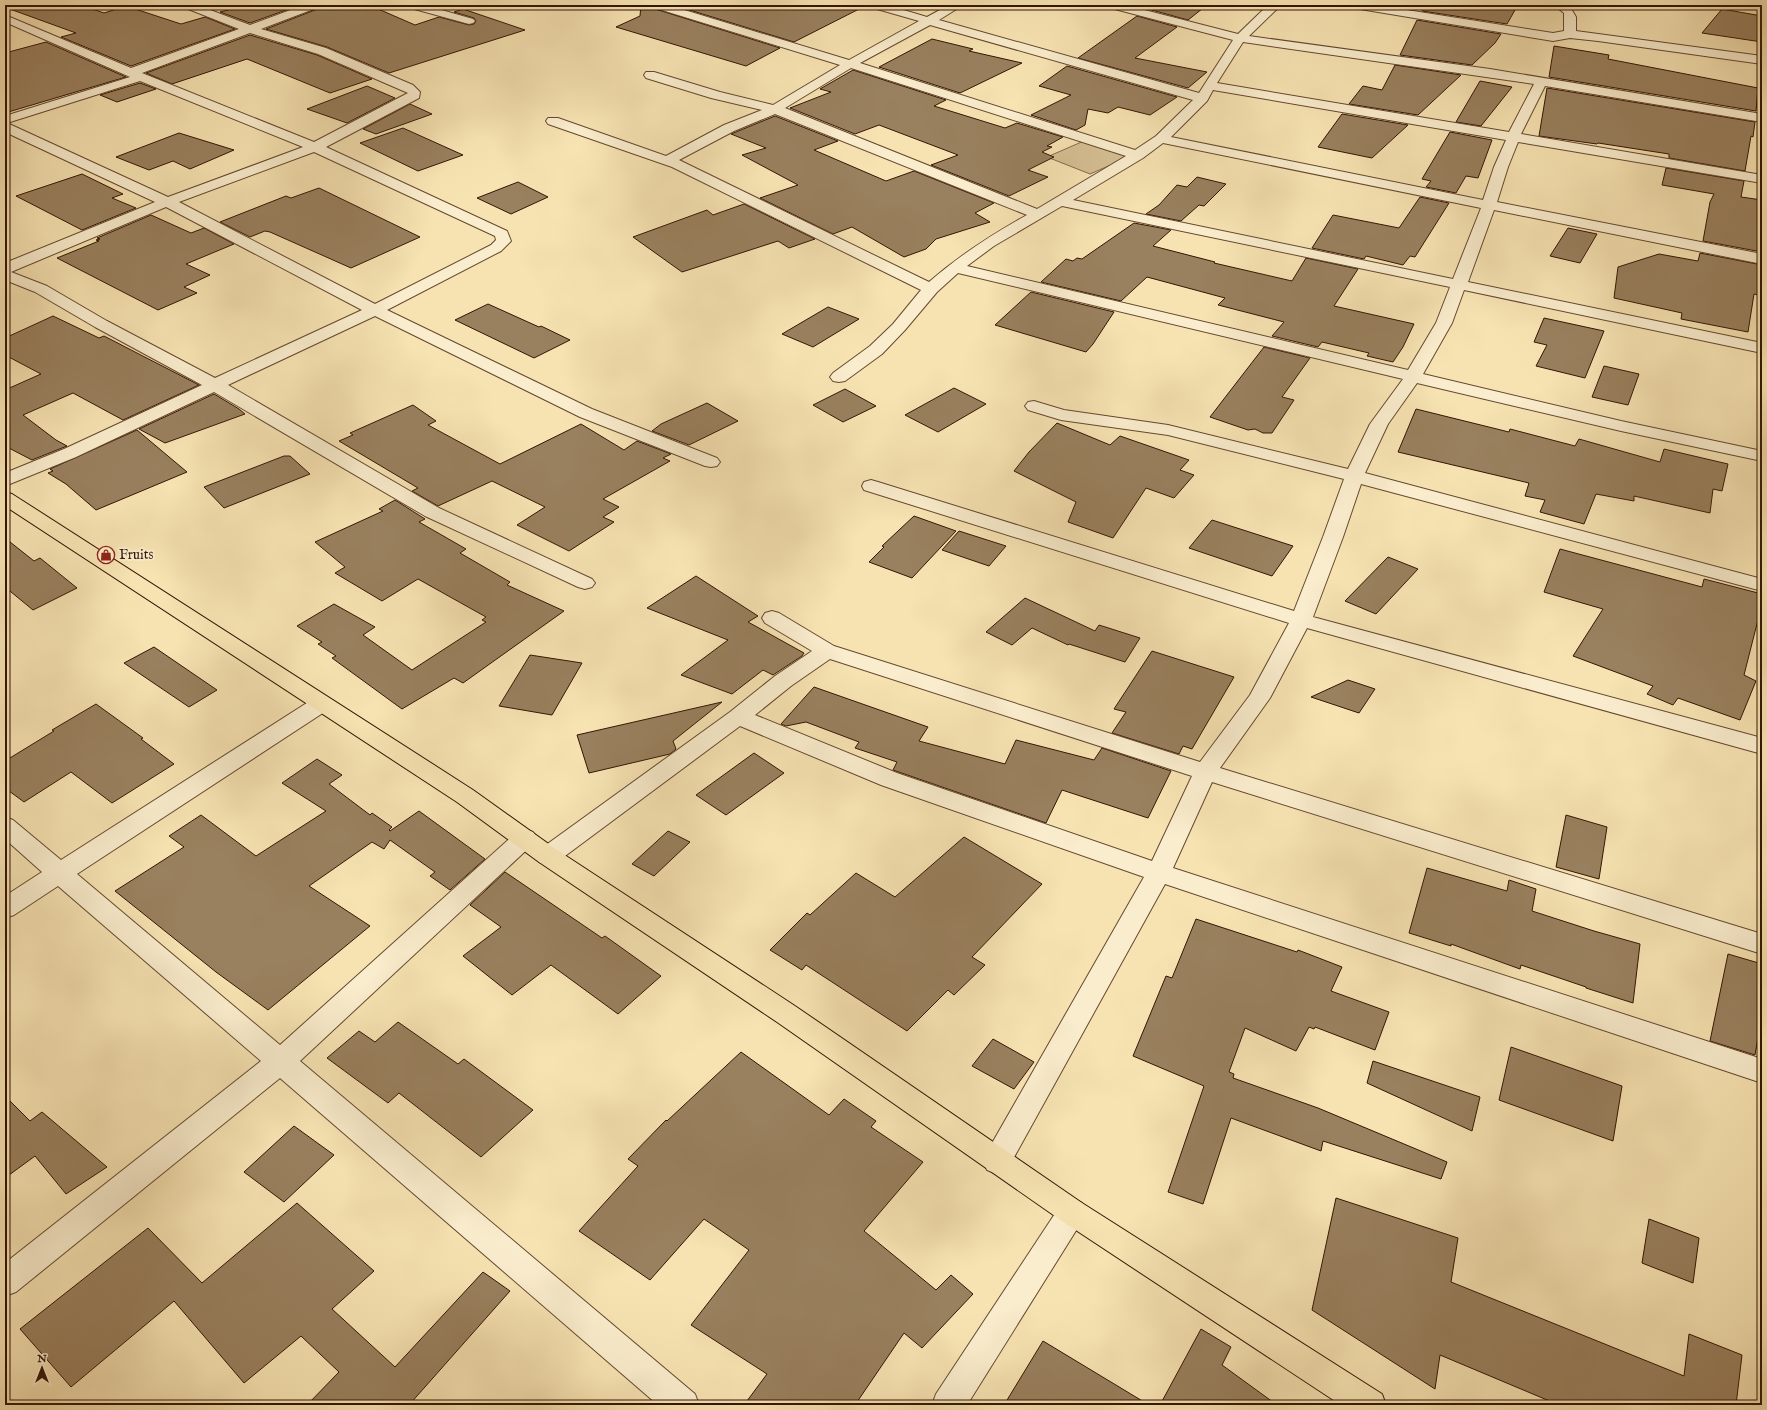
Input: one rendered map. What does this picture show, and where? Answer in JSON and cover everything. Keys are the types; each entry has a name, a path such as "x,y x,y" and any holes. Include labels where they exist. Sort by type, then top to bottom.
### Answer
{"highway":[{"path":"5,498 465,796 548,856 786,1014 1072,1212 1370,1405"}],"street":[{"path":"5,269 167,202 315,147 414,95 414,92 322,51 250,29 187,5"},
{"path":"5,120 137,74 264,22 315,5"},
{"path":"411,5 469,21"},
{"path":"658,5 1138,154"},
{"path":"874,5 1202,98"},
{"path":"668,160 729,128 775,109 850,64 957,5"},
{"path":"1111,5 1240,38 1490,73 1762,118"},
{"path":"839,377 876,350 899,327 931,289 955,268 989,243 1161,139 1202,98 1240,38 1275,5"},
{"path":"1354,5 1533,34 1553,36 1570,34 1762,60"},
{"path":"1560,5 1567,8 1570,13 1570,34"},
{"path":"5,18 315,147 502,234 504,241 496,248 375,310 70,453 5,480"},
{"path":"650,75 716,95 775,109 1037,214"},
{"path":"997,1161 1159,874 1204,772 1260,698 1301,620 1333,537 1354,476 1379,424 1414,377 1444,323 1513,138 1541,82"},
{"path":"1210,86 1762,179"},
{"path":"553,121 668,160 931,289"},
{"path":"5,128 167,202 375,310 586,413 711,462"},
{"path":"1161,139 1762,259"},
{"path":"1059,201 1762,348"},
{"path":"955,268 1621,426 1762,456"},
{"path":"5,275 41,289 215,385 432,512 585,583"},
{"path":"1034,406 1061,415 1168,430 1354,476 1762,585"},
{"path":"871,486 1301,620 1762,746"},
{"path":"772,618 827,651 1204,772 1762,944"},
{"path":"548,856 738,717 783,681 827,651"},
{"path":"5,908 321,704"},
{"path":"738,717 889,779 1159,874 1762,1071"},
{"path":"5,826 683,1405"},
{"path":"5,1282 281,1061 525,838"},
{"path":"948,1405 1072,1212"}],"shaded area":[{"path":"1086,140 1129,157 1090,174 1047,157"}],"building":[{"path":"8,5 81,5 104,13 126,6 181,24 205,17 235,29 131,66 61,37 76,33 7,8"},
{"path":"249,5 300,5 250,23 220,12"},
{"path":"322,5 369,5 415,25 439,17 469,25 474,24 476,21 474,18 454,12 463,9 525,30 389,73 327,47 266,29 320,8"},
{"path":"641,5 648,5 652,8 780,48 746,66 616,27 640,16"},
{"path":"673,5 867,5 794,42"},
{"path":"1155,5 1207,5 1188,20 1148,9"},
{"path":"1425,5 1515,5 1511,9 1515,10 1507,24 1422,11"},
{"path":"1722,9 1762,16 1762,42 1702,33"},
{"path":"1137,16 1177,27 1135,58 1207,72 1188,88 1078,58"},
{"path":"1417,20 1501,34 1495,43 1472,65 1400,55"},
{"path":"250,35 317,55 372,79 330,93 247,59 172,84 146,73"},
{"path":"932,39 973,49 969,51 1022,63 960,93 879,67"},
{"path":"46,42 126,77 5,113 5,53"},
{"path":"1554,46 1609,55 1608,59 1758,88 1756,111 1549,77"},
{"path":"1395,65 1461,75 1418,115 1349,104 1363,86 1382,90"},
{"path":"1067,66 1177,97 1150,115 1118,107 1108,113 1088,109 1085,125 1076,130 1031,115 1071,95 1039,86"},
{"path":"853,70 946,100 934,106 1005,128 1017,123 1063,137 1047,146 1052,147 1042,152 1054,157 1028,170 1048,177 1009,196 931,165 958,155 879,125 855,134 790,108 831,92 820,89"},
{"path":"1480,81 1512,87 1481,126 1456,122"},
{"path":"140,83 156,89 117,102 100,95"},
{"path":"367,86 395,98 347,123 307,109"},
{"path":"1547,88 1755,122 1745,171 1669,158 1669,154 1539,136"},
{"path":"410,104 432,114 376,134 363,129"},
{"path":"1342,114 1408,125 1372,158 1318,147"},
{"path":"775,116 838,141 814,150 886,181 914,171 994,203 975,213 990,222 936,239 926,249 904,257 852,227 833,234 760,198 798,185 742,155 766,148 731,134"},
{"path":"403,128 463,155 418,171 360,143"},
{"path":"1450,132 1492,140 1478,178 1466,176 1456,193 1426,187 1431,181 1422,179"},
{"path":"179,133 234,150 190,169 173,161 149,170 116,157"},
{"path":"1666,168 1744,181 1741,197 1762,200 1762,252 1703,241 1710,202 1714,194 1662,185"},
{"path":"82,174 123,194 112,198 136,208 82,230 16,196"},
{"path":"1197,177 1226,184 1204,206 1199,205 1181,221 1146,214 1159,205 1177,185 1187,187"},
{"path":"518,182 548,197 511,214 477,198"},
{"path":"319,188 420,237 351,268 270,232 265,231 250,237 220,222 286,196 291,198"},
{"path":"1420,197 1449,203 1415,257 1410,256 1403,265 1366,256 1364,259 1312,248 1333,215 1399,228"},
{"path":"744,204 815,239 789,248 778,241 682,272 633,237 707,210 713,215"},
{"path":"151,215 191,233 204,228 234,244 186,264 210,275 184,287 197,293 158,310 57,258 99,241 96,240 100,239 97,238"},
{"path":"1134,223 1171,230 1153,246 1215,262 1214,263 1292,281 1306,258 1358,269 1334,306 1414,324 1403,347 1393,362 1367,356 1369,353 1322,342 1318,347 1272,336 1284,322 1218,305 1225,298 1147,277 1121,301 1041,282 1066,259 1073,261 1077,258 1082,259"},
{"path":"1568,228 1597,234 1580,263 1550,256"},
{"path":"1700,253 1762,265 1762,296 1754,294 1748,332 1681,319 1682,313 1614,298 1618,267 1659,254 1698,261"},
{"path":"1031,292 1114,312 1086,352 995,325"},
{"path":"488,304 570,340 534,358 455,320"},
{"path":"828,307 859,319 813,347 782,334"},
{"path":"53,316 99,338 104,336 199,385 123,420 73,393 23,415 56,440 67,446 32,460 5,446 5,390 41,374 5,355 5,338"},
{"path":"1544,318 1604,331 1585,378 1536,366 1547,345 1534,342"},
{"path":"1264,347 1310,358 1282,397 1294,400 1272,433 1263,433 1255,429 1248,430 1210,417"},
{"path":"1604,366 1639,374 1628,405 1592,397"},
{"path":"954,388 986,404 938,432 905,415"},
{"path":"845,389 876,406 843,422 813,405"},
{"path":"214,394 245,414 165,443 139,429"},
{"path":"707,403 738,421 689,445 652,431 661,424"},
{"path":"413,405 436,421 428,425 500,464 581,424 624,450 637,441 671,454 663,458 670,461 603,499 619,507 603,517 614,522 569,551 517,525 545,507 492,481 438,506 412,491 418,488 339,441 353,435 350,433"},
{"path":"1416,409 1509,432 1510,429 1575,446 1579,439 1660,462 1664,449 1728,464 1722,491 1713,489 1710,513 1634,496 1634,501 1596,494 1584,524 1540,512 1545,500 1525,496 1529,483 1398,452"},
{"path":"1057,423 1110,445 1120,436 1189,460 1180,470 1194,475 1174,498 1146,488 1113,538 1068,522 1076,502 1014,471 1029,452"},
{"path":"137,430 187,472 96,510 66,484 48,473 53,471 50,469"},
{"path":"284,456 290,456 310,474 224,508 204,487"},
{"path":"395,500 425,519 419,522 466,549 460,553 510,582 507,585 564,611 463,683 454,678 402,709 332,658 336,656 318,644 322,642 297,626 334,604 375,627 363,635 412,670 486,622 482,620 486,617 418,579 382,601 335,573 345,567 315,542 383,511 379,509"},
{"path":"914,516 956,531 912,578 869,562 884,547 882,546"},
{"path":"1212,520 1293,546 1272,576 1189,548"},
{"path":"959,531 1006,546 989,566 942,550"},
{"path":"5,538 34,561 40,558 77,588 33,610 5,587"},
{"path":"1560,549 1702,587 1704,579 1762,594 1762,604 1744,675 1756,681 1740,720 1678,698 1673,705 1647,694 1653,686 1573,656 1603,609 1544,592"},
{"path":"1388,557 1418,569 1376,614 1345,601"},
{"path":"696,576 758,616 748,622 804,653 802,656 773,675 763,670 732,694 681,675 728,640 647,608"},
{"path":"1025,598 1095,631 1099,625 1140,638 1125,662 1069,644 1068,645 1032,628 1012,645 986,632"},
{"path":"154,647 217,690 189,707 124,663"},
{"path":"1152,651 1234,677 1192,749 1183,746 1179,754 1112,733 1126,712 1114,709"},
{"path":"530,655 582,663 552,715 499,706"},
{"path":"1348,680 1375,689 1359,713 1311,697"},
{"path":"814,687 928,727 919,741 1005,764 1016,740 1094,760 1102,748 1171,771 1148,818 1062,790 1046,823 893,770 897,762 855,748 859,742 806,722 786,726 781,724"},
{"path":"722,702 673,741 676,749 670,754 589,773 577,735"},
{"path":"96,704 143,738 141,739 174,764 112,803 71,772 24,802 5,788 5,761 54,731 52,730"},
{"path":"754,753 784,773 726,815 696,795"},
{"path":"317,759 342,775 329,784 370,815 372,813 392,827 389,830 390,831 419,811 485,859 450,890 430,876 435,872 390,840 384,849 372,842 309,886 370,926 268,1010 216,972 115,891 184,847 169,836 201,815 256,856 326,811 282,783"},
{"path":"1566,815 1607,827 1599,879 1556,867"},
{"path":"668,831 690,842 654,876 632,864"},
{"path":"964,837 1042,884 972,957 985,965 954,995 948,990 907,1031 806,965 802,970 770,950 807,913 810,915 856,873 895,897"},
{"path":"1427,868 1507,891 1509,880 1536,889 1532,911 1640,944 1633,1003 1521,965 1520,969 1451,944 1451,946 1409,933"},
{"path":"505,872 602,938 605,936 661,976 618,1014 551,965 512,995 463,956 501,927 470,905"},
{"path":"1196,919 1297,952 1298,950 1342,967 1331,991 1389,1012 1375,1050 1315,1027 1314,1029 1309,1027 1296,1051 1245,1028 1229,1072 1234,1074 1233,1078 1318,1108 1447,1162 1441,1179 1323,1141 1321,1151 1231,1118 1203,1204 1168,1192 1204,1086 1133,1056 1166,976 1172,978"},
{"path":"1728,954 1762,964 1762,1014 1755,1055 1710,1041"},
{"path":"398,1022 458,1064 464,1059 533,1110 481,1157 399,1093 388,1103 327,1058 359,1031 375,1042"},
{"path":"993,1039 1034,1062 1014,1089 972,1066"},
{"path":"1511,1047 1622,1086 1613,1141 1499,1100"},
{"path":"741,1052 829,1115 844,1099 876,1121 871,1127 923,1162 864,1231 936,1290 951,1275 973,1294 922,1348 904,1333 855,1405 744,1405 767,1374 691,1325 749,1250 704,1219 650,1280 579,1231 638,1166 628,1159 666,1120 667,1121"},
{"path":"1373,1061 1480,1097 1472,1131 1367,1083"},
{"path":"5,1096 30,1121 42,1112 107,1167 66,1194 35,1156 5,1178"},
{"path":"294,1126 334,1155 284,1202 244,1172"},
{"path":"1336,1198 1458,1238 1451,1282 1684,1376 1689,1334 1742,1355 1736,1405 1559,1405 1440,1355 1435,1389 1312,1310"},
{"path":"297,1203 374,1271 332,1309 395,1367 483,1272 510,1291 409,1405 307,1405 339,1372 301,1336 244,1383 174,1301 71,1387 20,1329 148,1228 202,1283"},
{"path":"1649,1219 1699,1238 1693,1283 1642,1263"},
{"path":"1201,1329 1231,1347 1222,1365 1277,1405 1160,1405"},
{"path":"1043,1341 1149,1405 1004,1405"}],"place":[{"name":"Fruits","path":"106,555"}]}
